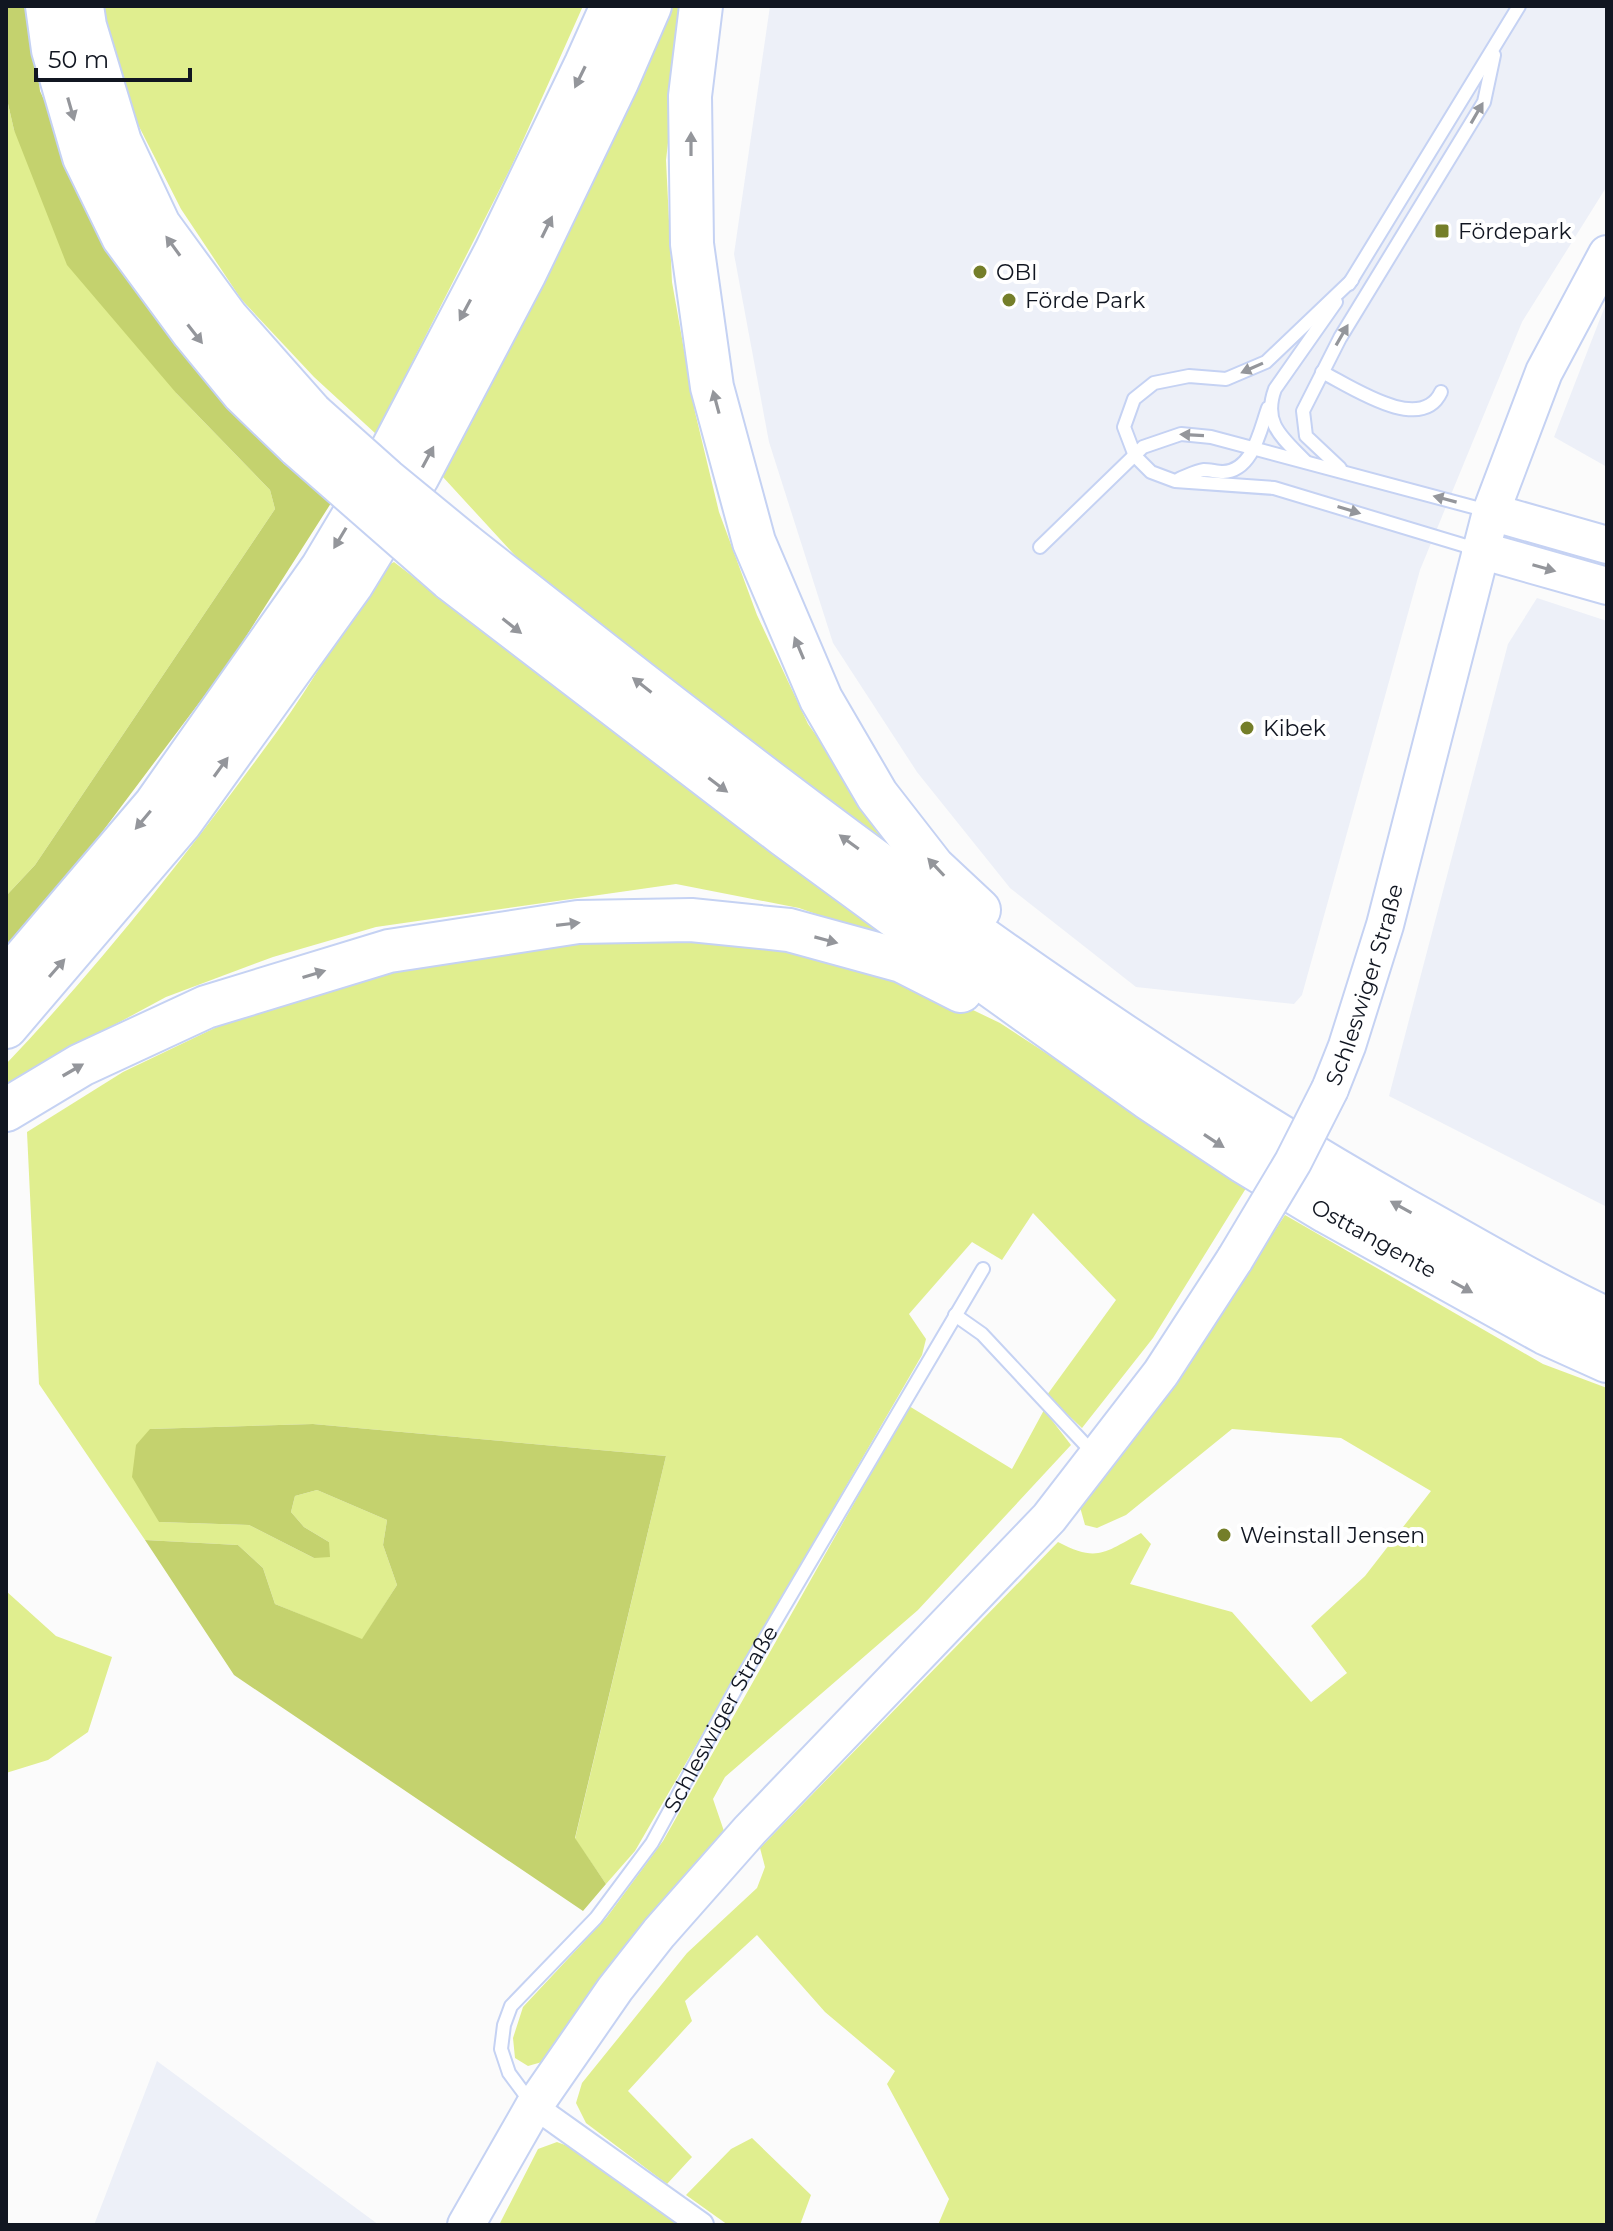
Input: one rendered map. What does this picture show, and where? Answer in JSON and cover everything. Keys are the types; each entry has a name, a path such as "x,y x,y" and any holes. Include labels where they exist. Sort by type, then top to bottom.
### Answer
{"highway":[{"path":"47,6 53,50 84,157 123,237 193,332 243,393 386,480 457,561 961,924 1157,1081"},
{"path":"82,6 88,39 120,142 159,225 305,430"},
{"path":"6,980 155,805 322,568 386,461 495,253 612,6"},
{"path":"6,1027 181,822 352,584 418,476 518,287 617,82 650,6"},
{"path":"701,6 690,96 692,244 712,387 754,542 821,699 877,795 933,867 1157,1081"},
{"path":"6,1110 81,1065 206,1007 389,951 578,922 691,920 789,930 902,961 989,1005 1157,1081"},
{"name":"Osttangente","path":"1157,1081 1341,1173 1567,1300 1607,1319"},
{"name":"Osttangente","path":"1157,1081 1244,1162 1327,1212 1545,1333 1607,1361"}],"main road":[{"name":"Schleswiger Straße","path":"466,2225 534,2106 615,1989 659,1933 750,1830 1049,1518 1161,1373 1293,1162 1330,1089 1347,1046 1385,925 1491,512 1544,372 1607,254"},
{"path":"1491,512 1607,545"},
{"path":"1480,550 1607,586"}],"street":[{"name":"Schleswiger Straße","path":"534,2106 701,2225"}],"lane":[{"path":"1175,481 1202,470 1226,472 1237,468 1248,458 1275,389 1352,280 1519,6"},
{"path":"1343,472 1306,436 1303,411 1340,338 1484,102 1496,44"},
{"path":"1352,280 1266,362 1226,379 1189,376 1154,383 1134,399 1124,427 1135,456 1151,472 1175,481 1274,488 1480,550"},
{"path":"1322,372 1395,409 1424,409 1438,399 1441,392"},
{"path":"1269,405 1278,430 1306,462"},
{"path":"1040,547 1143,447 1181,434 1211,437 1491,512"},
{"name":"Schleswiger Straße","path":"534,2106 509,2073 501,2049 504,2025 511,2006 596,1918 652,1843 739,1683 983,1269"},
{"path":"955,1315 982,1334 1097,1457"}],"shaded area":[{"path":"770,6 1607,6 1607,186 1522,322 1420,570 1302,995 1294,1004 1136,987 1010,888 917,772 833,643 769,442 734,254"},
{"path":"1607,301 1607,467 1554,437"},
{"path":"1537,598 1607,621 1607,1207 1389,1096 1508,644"},
{"path":"157,2061 379,2225 94,2225"}],"green space":[{"path":"6,6 30,6 40,91 115,257 333,500 229,663 33,924 6,954 6,896 35,865 275,509 270,490 177,394 67,265 14,130 6,95"},
{"path":"103,6 583,6 512,165 376,434 314,377 241,299 181,209 125,99"},
{"path":"668,6 684,6 666,160 672,282 695,412 719,512 757,615 808,724 908,864 521,562 442,476 518,327"},
{"path":"6,95 14,130 177,394 270,490 275,509 35,865 6,896"},
{"path":"394,562 906,946 799,908 676,884 376,927 273,957 166,997 40,1065 6,1087 6,1064 78,985 179,861 290,713 381,569"},
{"path":"720,934 898,974 1000,1023 1248,1185 1153,1338 1082,1428 1047,1395 1116,1300 1033,1213 1002,1260 972,1242 909,1314 926,1339 922,1355 635,1851 606,1884 575,1839 666,1456 313,1424 150,1429 159,1522 249,1525 314,1558 329,1542 304,1527 291,1512 295,1496 317,1490 387,1520 383,1545 397,1585 362,1640 275,1604 263,1568 238,1545 145,1540 39,1384 27,1132 123,1072 242,1015 364,979 451,961 595,938"},
{"path":"1285,1215 1543,1364 1607,1388 1607,2225 938,2225 949,2199 887,2084 895,2071 825,2012 757,1935 685,2001 692,2021 628,2091 692,2157 667,2184 586,2123 576,2103 582,2083 687,1953 757,1888 765,1867 760,1848 1058,1542 1092,1553 1109,1550 1141,1533 1151,1544 1130,1584 1232,1612 1311,1702 1347,1673 1311,1626 1365,1576 1431,1491 1341,1438 1232,1429 1126,1515 1097,1528 1085,1525 1080,1507 1186,1366"},
{"path":"909,1406 1012,1469 1044,1410 1071,1445 918,1610 725,1777 713,1799 726,1837 549,2060 528,2066 515,2058 513,2038 523,2007 607,1917 663,1841"},
{"path":"313,1424 666,1456 575,1838 606,1884 583,1911 234,1675 145,1540 238,1545 263,1568 275,1604 362,1639 397,1585 383,1545 387,1520 317,1490 295,1496 291,1512 304,1527 329,1542 330,1557 314,1558 249,1525 159,1522 132,1477 136,1445 150,1429"},
{"path":"6,1591 56,1636 112,1657 88,1732 48,1760 6,1773"},
{"path":"752,2138 811,2195 800,2225 728,2225 686,2195 731,2149"},
{"path":"557,2142 581,2151 679,2225 499,2225 538,2149"}],"place":[{"name":"Fördepark","path":"1442,231"},
{"name":"OBI","path":"980,272"},
{"name":"Förde Park","path":"1009,300"},
{"name":"Kibek","path":"1247,728"},
{"name":"Weinstall Jensen","path":"1224,1535"}]}
